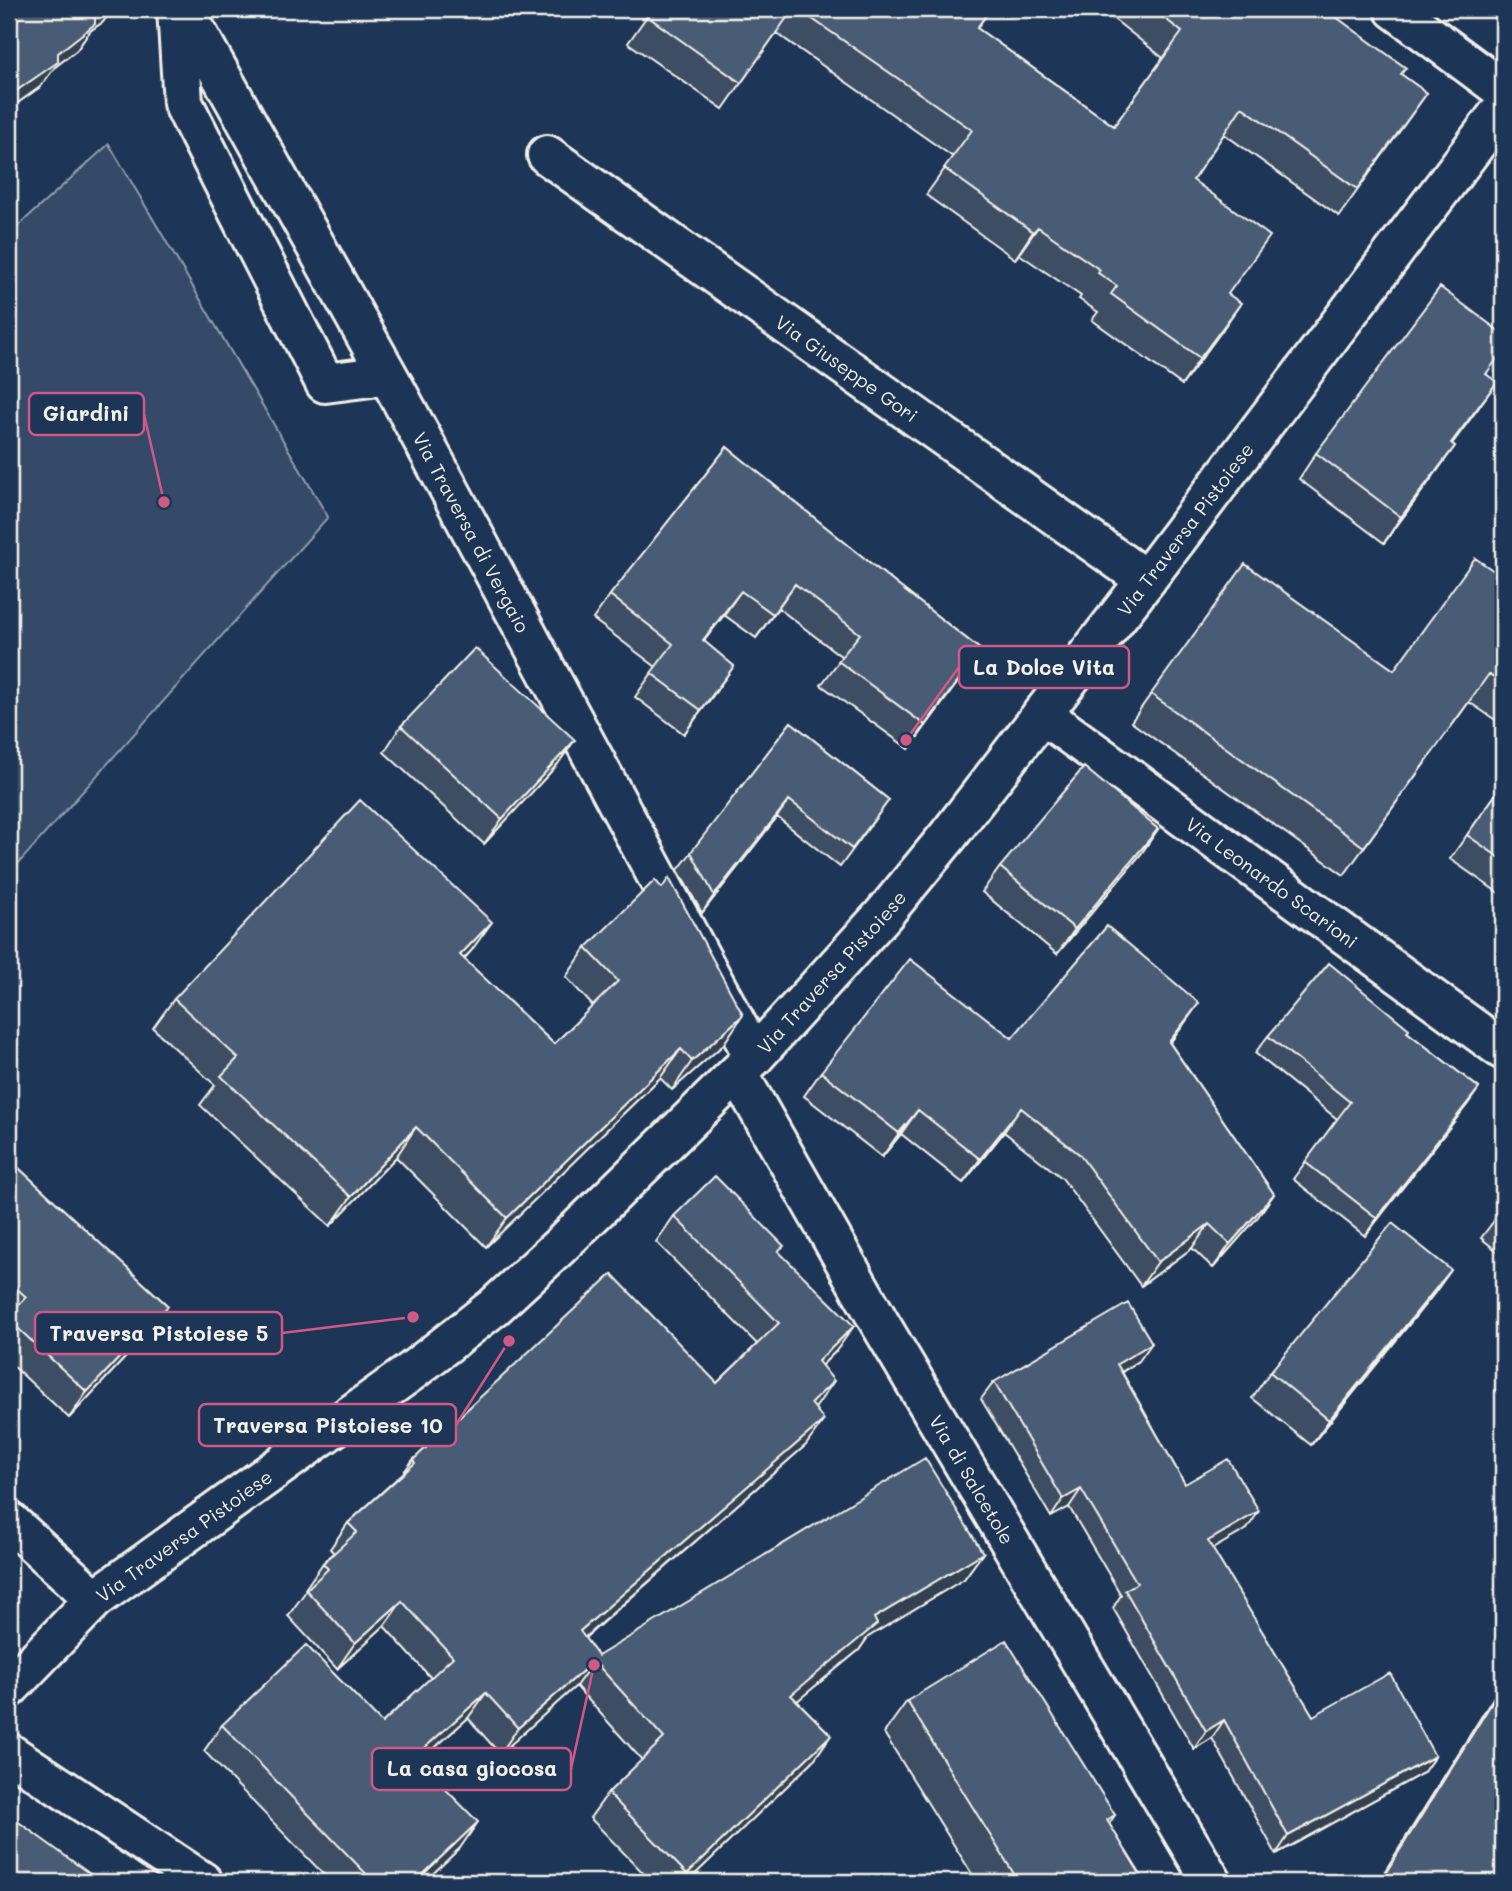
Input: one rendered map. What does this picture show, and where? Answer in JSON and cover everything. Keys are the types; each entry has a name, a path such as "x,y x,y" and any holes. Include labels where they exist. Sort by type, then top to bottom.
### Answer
{"street":[{"path":"177,9 183,103 325,383 387,375"},
{"name":"Via Traversa di Vergaio","path":"184,9 387,375 746,1065"},
{"path":"1394,9 1503,90"},
{"name":"Via Traversa Pistoiese","path":"9,1688 95,1599 412,1371 494,1307 561,1246 746,1065 883,915 1042,714 1503,108"},
{"name":"Via Giuseppe Gori","path":"547,155 1146,580"},
{"name":"Via Leonardo Scarioni","path":"1042,714 1503,1050"},
{"name":"Via di Salcetole","path":"746,1065 872,1310 1212,1882"},
{"path":"9,1521 95,1599"},
{"path":"9,1753 203,1882"}],"shaded area":[{"path":"109,144 328,517 9,874 9,234"}],"building":[{"path":"9,9 103,9 95,14 95,24 58,53 58,62 16,91 9,80"},
{"path":"652,9 793,9 741,83 647,16"},
{"path":"798,9 990,9 977,28 1114,126 1182,32 1153,9 1325,9 1406,68 1401,74 1427,93 1357,189 1242,107 1193,180 1270,236 1228,294 1241,303 1200,358 1111,294 1117,286 1098,273 1100,270 1038,227 1033,232 944,168 972,130"},
{"path":"1440,287 1503,334 1503,351 1486,374 1497,382 1451,443 1455,446 1401,517 1316,453"},
{"path":"727,447 981,650 925,725 838,661 860,634 795,584 773,614 741,591 703,640 734,666 701,710 651,673 673,644 610,595"},
{"path":"1475,558 1497,573 1503,565 1503,683 1489,674 1364,847 1151,694 1245,564 1394,670"},
{"path":"475,648 575,740 502,819 401,726"},
{"path":"791,722 889,800 852,849 789,800 714,895 691,852"},
{"path":"1084,767 1158,829 1075,929 1000,867"},
{"path":"1503,784 1503,860 1467,835"},
{"path":"360,800 492,922 460,955 554,1044 618,981 586,948 655,880 662,888 669,878 743,1015 692,1061 681,1049 507,1218 416,1127 351,1197 221,1076 238,1058 174,999"},
{"path":"1107,926 1199,1003 1169,1042 1274,1194 1230,1244 1209,1224 1158,1262 1079,1154 1021,1108 980,1159 918,1110 899,1133 821,1072 910,959 1012,1038"},
{"path":"1329,963 1409,1029 1407,1032 1479,1088 1377,1218 1305,1162 1350,1102 1268,1036"},
{"path":"9,1159 168,1306 87,1392 9,1320 9,1315 26,1297 9,1281"},
{"path":"715,1176 784,1246 778,1251 854,1326 818,1361 834,1381 811,1403 824,1420 580,1631 598,1656 925,1458 983,1553 874,1618 877,1624 791,1695 831,1735 687,1874 608,1793 664,1738 594,1661 518,1728 486,1693 414,1757 478,1822 415,1882 374,1882 222,1725 306,1645 382,1723 453,1657 402,1601 355,1643 306,1590 328,1569 323,1563 357,1532 348,1523 415,1463 413,1460 612,1274 717,1383 779,1323 674,1216"},
{"path":"1503,1209 1503,1228 1494,1220"},
{"path":"1392,1223 1451,1270 1329,1420 1270,1372"},
{"path":"1128,1303 1152,1343 1117,1364 1185,1484 1228,1459 1259,1511 1208,1541 1313,1716 1390,1673 1435,1756 1288,1836 1224,1720 1206,1731 1125,1590 1137,1583 1081,1489 1063,1499 994,1382"},
{"path":"1006,1640 1115,1815 1107,1820 1145,1882 1019,1882 907,1701"},
{"path":"1503,1685 1503,1882 1380,1882"},
{"path":"9,1815 90,1874 85,1882 9,1882"}],"place":[{"name":"Giardini","path":"164,502"},
{"name":"La Dolce Vita","path":"906,740"},
{"name":"Traversa Pistoiese 5","path":"413,1317"},
{"name":"Traversa Pistoiese 10","path":"509,1341"},
{"name":"La casa giocosa","path":"594,1665"}]}
